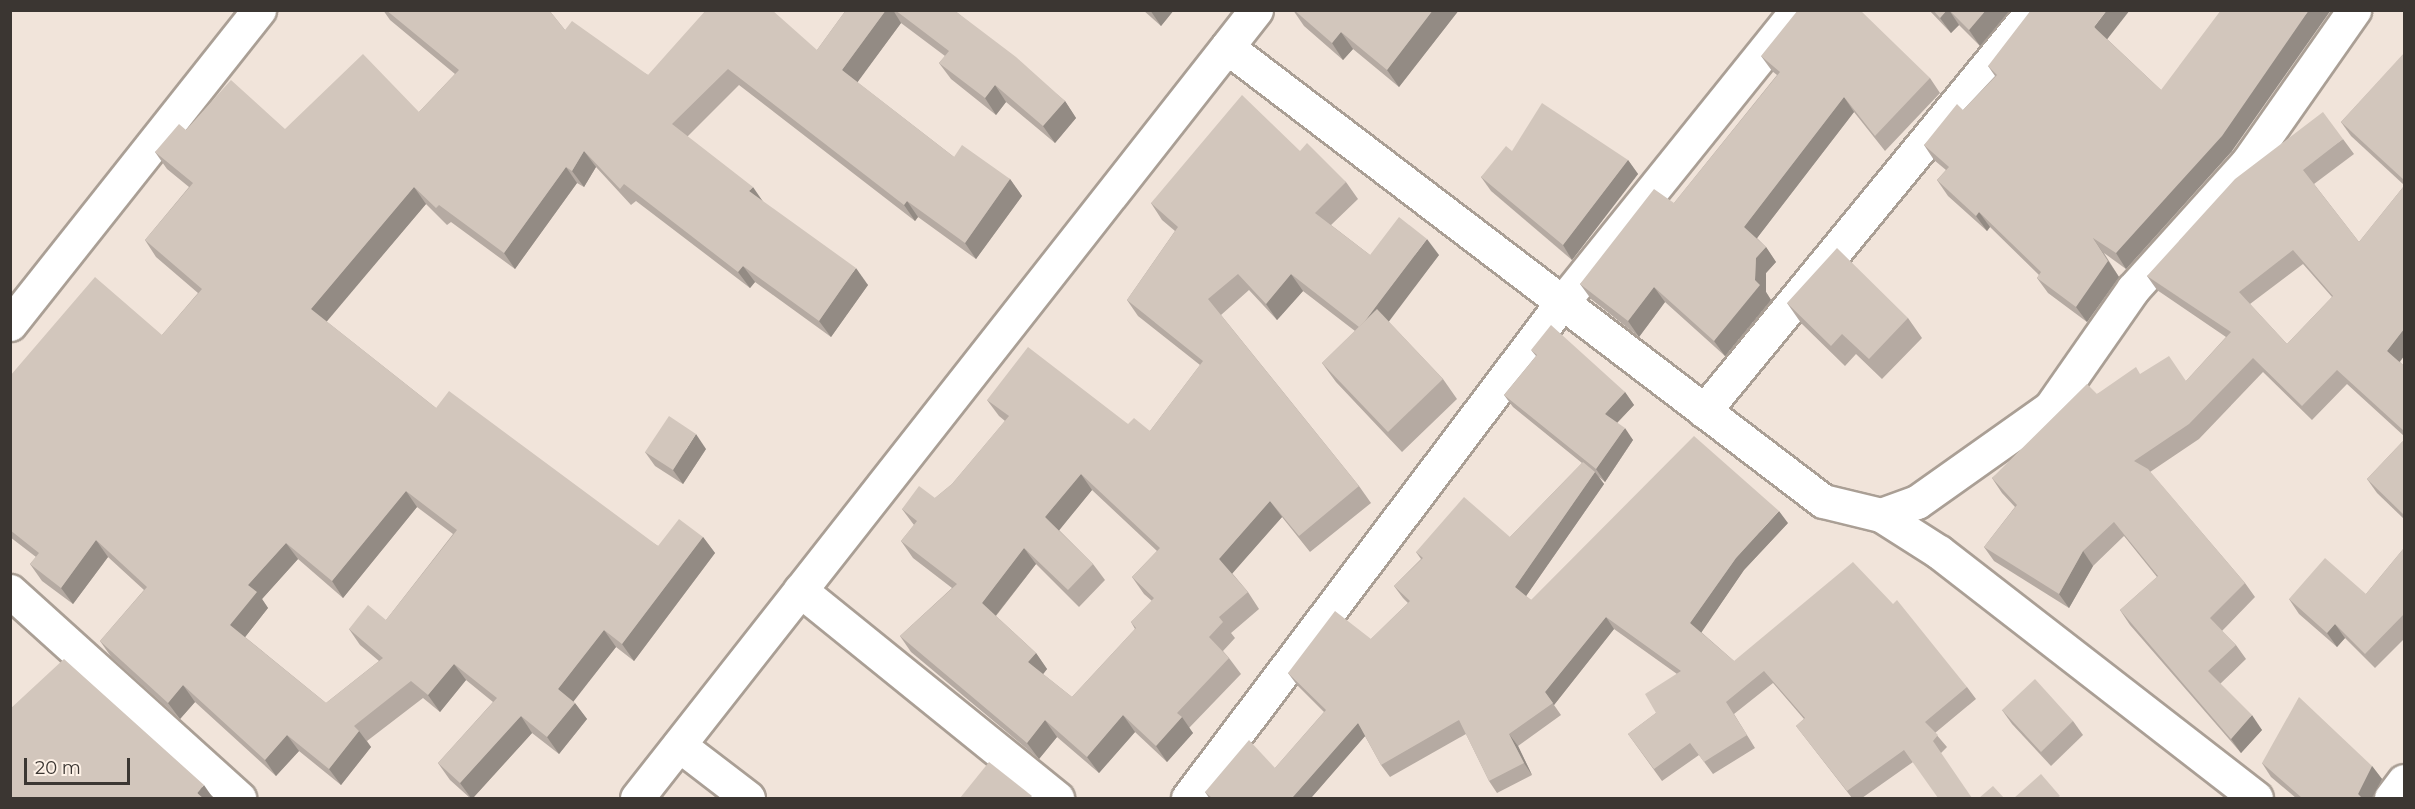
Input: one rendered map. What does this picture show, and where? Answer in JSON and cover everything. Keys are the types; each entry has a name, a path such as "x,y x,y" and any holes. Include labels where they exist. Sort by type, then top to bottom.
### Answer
{"street":[{"path":"10,324 259,10"},
{"path":"637,798 1257,10"},
{"path":"1188,798 1563,300 1797,10"},
{"path":"1704,411 2033,10"},
{"path":"1881,515 1917,502 2050,408 2133,289 2247,163 2354,10"},
{"path":"1227,47 1563,300 1823,501 1881,515 1939,552 2256,798"},
{"path":"800,590 1057,798"},
{"path":"10,591 240,798"},
{"path":"679,745 748,798"},
{"path":"2391,798 2404,781"}],"building":[{"path":"386,10 549,10 565,30 572,21 648,75 706,10 772,10 817,50 846,10 886,10 842,70 954,157 962,145 1010,179 965,243 907,201 904,205 728,69 672,124 753,187 749,191 856,268 819,321 743,266 738,272 624,184 620,189 584,151 572,171 566,167 504,253 439,205 436,208 414,187 311,309 436,408 449,391 658,546 679,519 703,537 622,644 604,630 558,689 575,703 547,737 521,716 460,783 438,763 497,698 454,664 428,695 411,681 354,726 359,731 329,769 287,735 265,760 183,685 168,703 100,641 147,587 96,540 61,588 30,564 39,553 10,530 10,376 95,277 162,335 202,289 145,240 193,183 155,152 179,124 186,130 231,80 285,129 363,54 419,112 459,70","holes":["406,491 457,530 386,620 368,605 349,629 383,658 326,703 230,625 257,592 248,585 286,543 332,581"]},
{"path":"895,10 954,10 1016,57 1065,101 1043,126 995,85 985,98 939,63 949,51"},
{"path":"1294,10 1433,10 1387,70 1341,32 1332,43"},
{"path":"1798,10 1860,10 1930,78 1875,136 1844,97 1744,227 1766,247 1756,258 1755,280 1760,285 1714,341 1654,287 1628,321 1580,284 1654,189 1674,203 1780,72 1761,56"},
{"path":"1933,10 1947,10 1940,18"},
{"path":"1949,10 1986,10 1969,30"},
{"path":"2031,10 2107,10 2094,27 2161,90 2221,10 2309,10 2222,136 2116,253 2093,238 2108,261 2076,307 2037,278 2041,272 1979,212 1976,216 1937,180 1949,167 1924,145 1957,104 1963,110 1997,75 1988,66"},
{"path":"2404,53 2404,180 2341,122"},
{"path":"1242,95 1300,151 1307,143 1346,182 1315,213 1370,255 1399,217 1427,239 1359,327 1291,274 1266,304 1238,274 1208,299 1359,486 1299,536 1270,501 1219,559 1248,592 1219,617 1223,622 1209,637 1229,658 1177,713 1182,717 1156,746 1123,715 1087,757 1045,720 1027,743 900,636 957,584 901,541 917,521 902,509 919,486 935,498 952,484 1009,416 987,400 1028,347 1128,424 1134,418 1150,431 1203,361 1127,300 1178,227 1151,203","holes":["1081,474 1160,548 1132,577 1154,598 1131,622 1136,628 1072,697 1028,662 1036,653 982,603 1024,548 1068,590 1093,564 1045,517"]},
{"path":"1542,103 1628,160 1563,245 1481,177 1506,146 1512,151"},
{"path":"2323,112 2343,139 2303,170 2359,242 2404,186 2404,329 2387,351 2404,366 2404,431 2337,370 2302,406 2253,358 2189,424 2134,461 2148,469 2245,583 2210,618 2236,645 2208,671 2252,715 2231,739 2120,610 2158,576 2114,522 2083,551 2059,594 1984,547 2017,505 1992,478 2087,384 2097,394 2136,367 2140,374 2169,356 2186,381 2231,332 2147,276 2235,179","holes":["2293,250 2333,296 2287,344 2239,292"]},
{"path":"1837,248 1908,318 1869,359 1842,334 1831,346 1787,303"},
{"path":"1377,309 1443,379 1388,432 1322,363"},
{"path":"1551,325 1625,392 1605,414 1625,428 1596,469 1504,395 1537,355 1531,350"},
{"path":"669,416 696,434 673,470 645,452"},
{"path":"1694,436 1779,511 1736,558 1690,623 1734,661 1853,562 1893,604 1897,600 1967,687 1925,722 1938,735 1933,741 1972,798 1938,798 1904,750 1847,791 1796,726 1805,718 1764,671 1726,702 1747,735 1704,762 1690,743 1654,769 1628,734 1656,713 1645,694 1681,671 1606,617 1545,692 1553,703 1509,734 1524,763 1489,781 1459,720 1381,765 1358,723 1292,798 1212,798 1205,792 1249,740 1275,768 1326,710 1288,673 1335,611 1371,639 1410,601 1394,586 1423,558 1416,552 1464,497 1510,537 1583,462 1595,472 1515,587 1531,600"},
{"path":"2404,440 2404,515 2367,479"},
{"path":"2404,548 2404,614 2365,654 2335,624 2327,633 2289,599 2325,558 2366,594"},
{"path":"64,659 204,785 197,793 203,798 10,798 10,709"},
{"path":"2035,679 2073,721 2041,752 2002,710"},
{"path":"2299,697 2372,766 2358,794 2362,798 2302,798 2262,763"},
{"path":"989,762 1032,796 1030,798 960,798"},
{"path":"2041,774 2060,796 2057,798 2014,798"},
{"path":"1993,786 2004,798 1979,798"}]}
